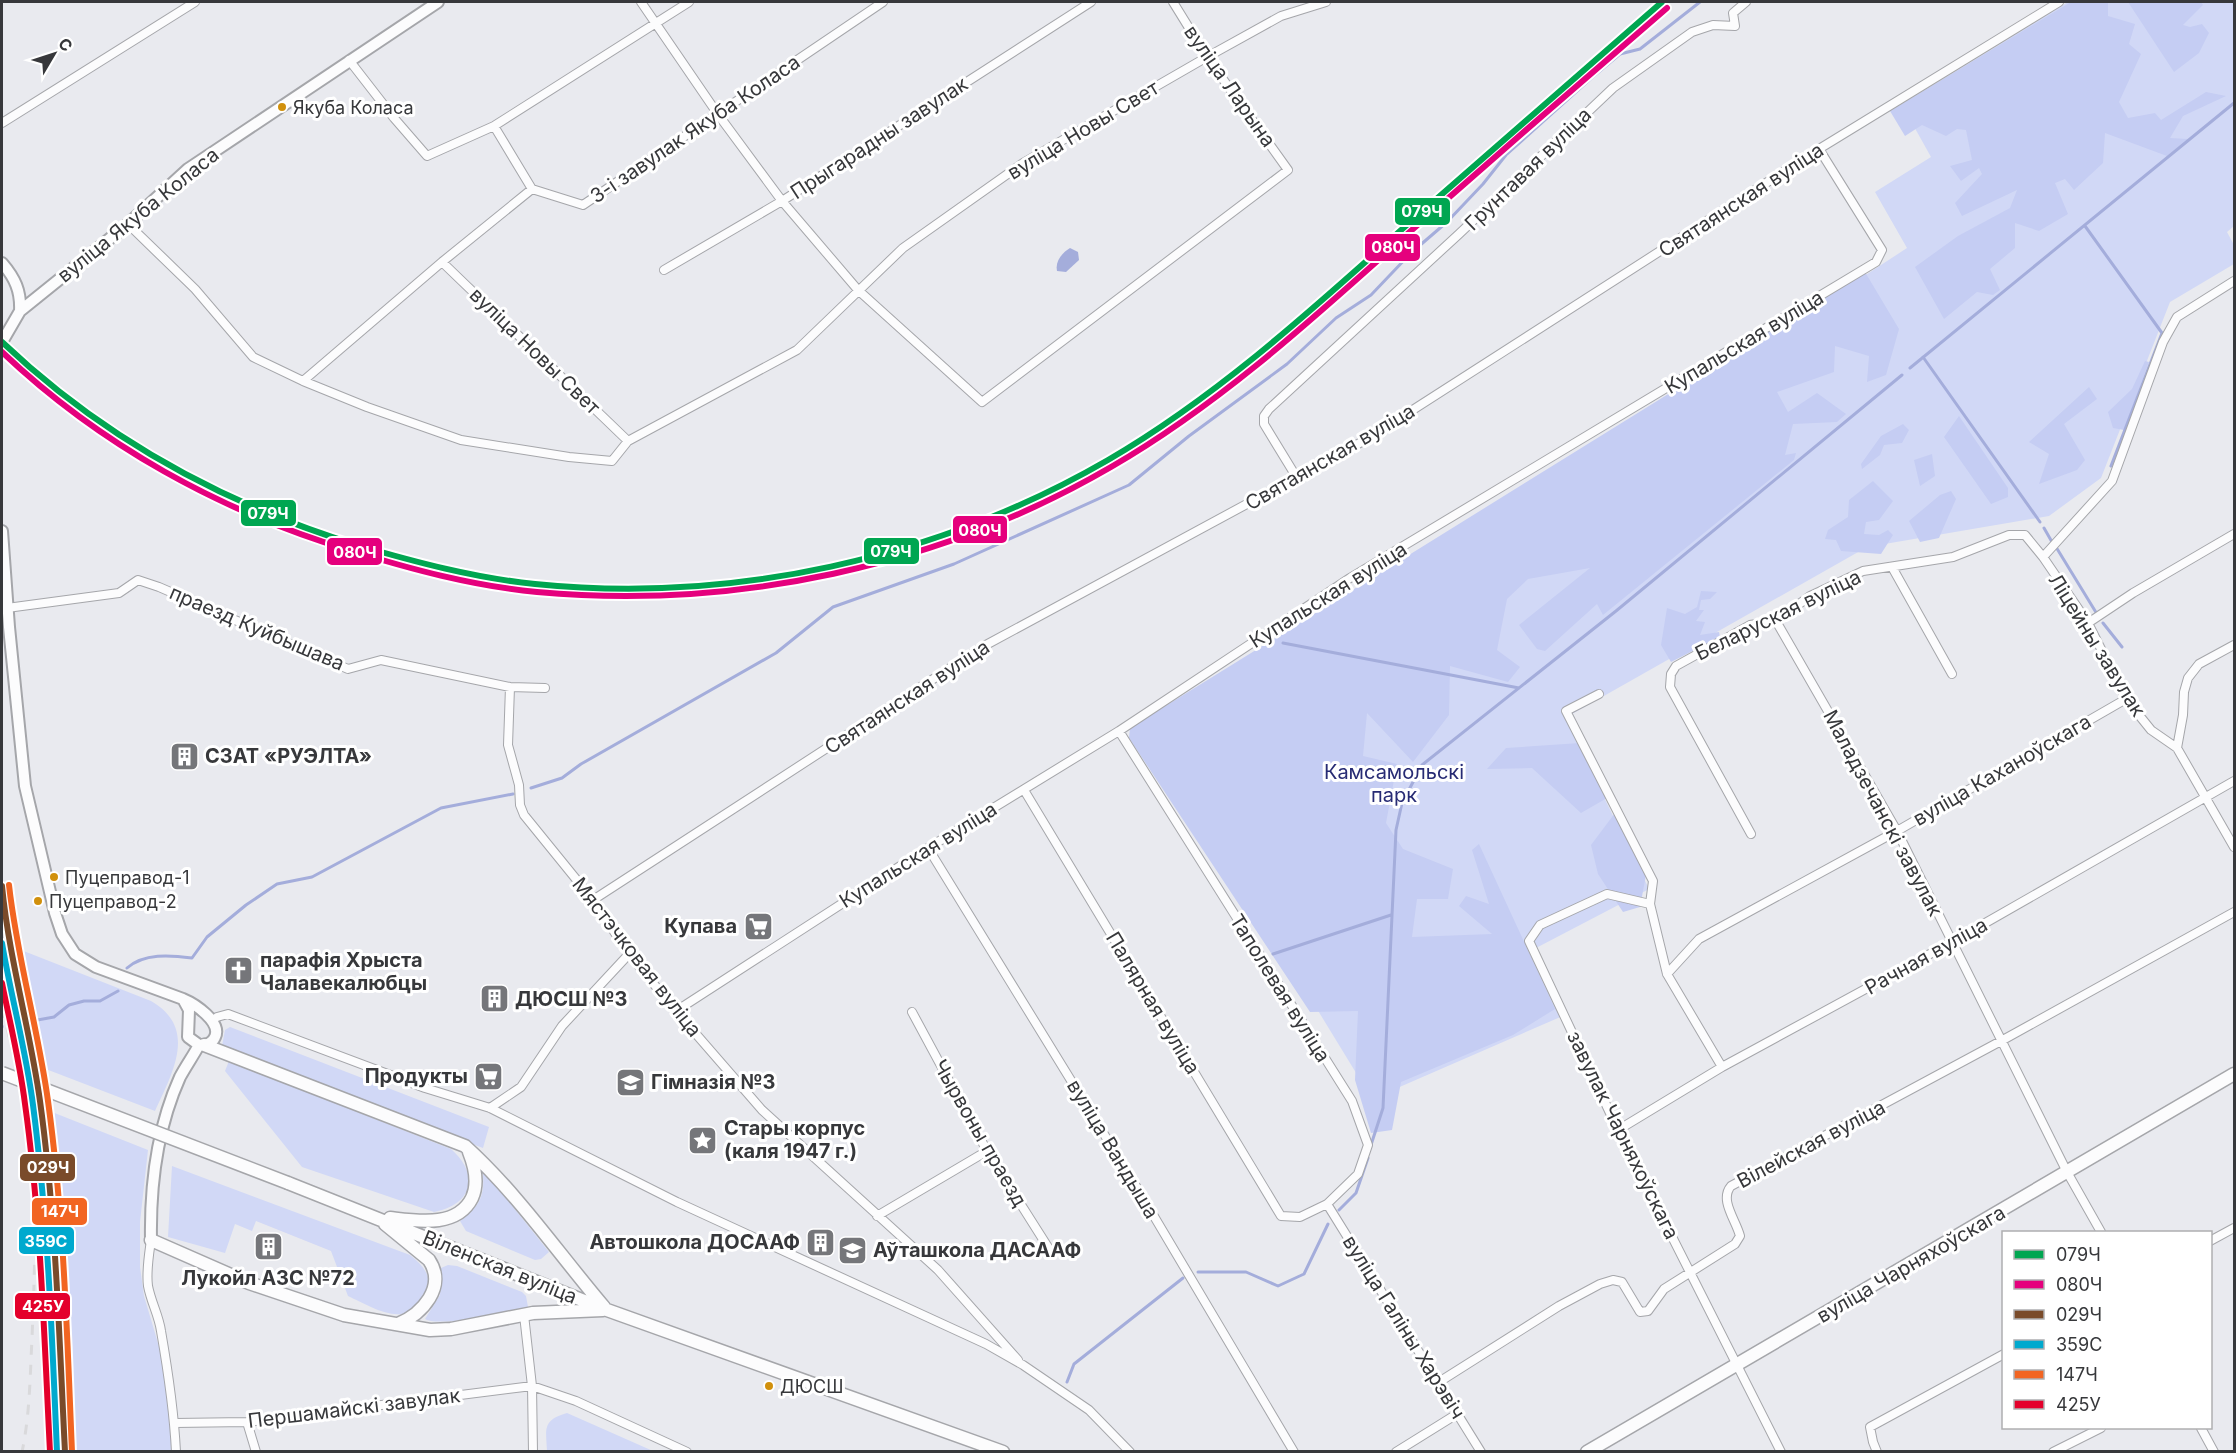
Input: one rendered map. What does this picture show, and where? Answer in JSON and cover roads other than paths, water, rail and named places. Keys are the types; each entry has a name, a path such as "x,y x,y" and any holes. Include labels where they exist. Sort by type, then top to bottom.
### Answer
{"main road":[{"name":"вуліца Якуба Коласа","path":"20,311 128,224 188,169 438,2"},
{"path":"2,263 17,284 20,297 20,311 2,342"},
{"path":"2,531 7,608 25,786 62,934 75,954 84,961 188,1001 209,1019 216,1031 201,1045 169,1107 156,1161 151,1210 151,1240 260,1286 344,1315 430,1330 452,1329 524,1315 607,1310"},
{"path":"188,1001 187,1033 201,1045 465,1146 493,1171 521,1203 565,1262 607,1310"},
{"path":"189,1022 195,1017 209,1019"},
{"name":"Віленская вуліца","path":"2,1073 375,1216 607,1310 1003,1452"},
{"name":"вуліца Чарняхоўскага","path":"1587,1452 2235,1074"},
{"path":"375,1216 440,1220 462,1212 476,1186 475,1170 465,1146"},
{"path":"375,1216 423,1255 433,1266 435,1275 430,1299 419,1313 397,1324"}],"street":[{"path":"2,123 195,2"},
{"path":"641,2 717,113 782,201 858,290"},
{"path":"349,60 394,118 428,156 494,126 688,2"},
{"name":"3-і завулак Якуба Коласа","path":"532,189 583,205 883,2"},
{"name":"Прыгарадны завулак","path":"664,270 782,201 1091,2"},
{"name":"вуліца Ларына","path":"858,290 982,402 1288,170 1207,57 1173,2"},
{"name":"вуліца Новы Свет","path":"128,224 195,289 253,357 303,381 367,407 461,440 570,457 612,461 628,441 796,350 903,248 1023,163 1281,16 1326,2"},
{"name":"Грунтавая вуліца","path":"1297,478 1264,424 1264,416 1269,408 1468,226 1605,95 1692,33 1713,25 1735,26 1733,13 1746,2"},
{"name":"Святаянская вуліца","path":"593,900 984,646 1369,438 1819,149 2059,2"},
{"path":"303,381 442,262 532,189 494,126"},
{"name":"Купальская вуліца","path":"676,1011 928,848 1024,790 1063,763 1119,731 1350,578 1876,262 1882,250 1819,149"},
{"name":"вуліца Новы Свет","path":"442,262 628,441"},
{"path":"2043,557 2112,481 2163,342 2177,317 2235,281"},
{"path":"2088,623 2133,593 2235,534"},
{"name":"Беларуская вуліца","path":"1751,834 1670,687 1671,674 1676,666 1750,625 1776,621 1810,596 1863,571 1953,557 2009,535 2025,535 2043,557"},
{"name":"Ліцейны завулак","path":"2043,557 2088,623 2126,699 2151,730 2177,748 2235,847"},
{"path":"1892,567 1952,674"},
{"name":"праезд Куйбышава","path":"7,608 119,593 138,580 348,669 381,660 510,687 544,688"},
{"name":"Маладзечанскі завулак","path":"1776,621 1897,831 2067,1172 2100,1231"},
{"path":"2177,748 2188,678 2199,664 2235,645"},
{"name":"Мястэчковая вуліца","path":"510,687 508,745 519,785 519,806 593,900 629,954 762,1110 938,1270 1023,1365"},
{"path":"1599,694 1566,711 1653,880 1650,904 1667,974 1722,1067"},
{"name":"вуліца Каханоўскага","path":"1667,974 1699,939 1897,831 2126,699"},
{"name":"Таполевая вуліца","path":"1119,731 1352,1101 1368,1145 1358,1174 1327,1204 1300,1217 1281,1216"},
{"name":"Рачная вуліца","path":"1618,1130 1722,1067 1952,942 2235,781"},
{"name":"Палярная вуліца","path":"1024,790 1281,1216"},
{"name":"вуліца Вандыша","path":"928,848 1139,1191 1294,1452"},
{"name":"завулак Чарняхоўскага","path":"1650,904 1607,894 1540,925 1529,941 1618,1130 1781,1452"},
{"name":"Вілейская вуліца","path":"1439,1382 1559,1306 1600,1284 1613,1280 1622,1282 1640,1312 1648,1311 1664,1289 1735,1244 1740,1236 1726,1202 1727,1191 1731,1186 2235,912"},
{"path":"490,1108 521,1087 562,1026 629,954"},
{"name":"Чырвоны праезд","path":"912,1012 987,1151 1051,1252"},
{"path":"209,1019 228,1014 425,1088 490,1108 677,1202 986,1344 1023,1365 1089,1410 1130,1452"},
{"path":"877,1216 987,1151"},
{"name":"вуліца Галіны Харэвіч","path":"1327,1204 1481,1452"},
{"path":"2212,1240 2235,1228"},
{"path":"151,1240 147,1270 148,1285 160,1327 175,1423 176,1452"},
{"path":"524,1315 532,1386 533,1452"},
{"path":"986,1344 992,1340 994,1332"},
{"path":"1877,1452 1870,1427 2002,1355"},
{"path":"532,1386 576,1401 687,1452"},
{"name":"Першамайскі завулак","path":"175,1423 247,1422 532,1386"},
{"path":"1396,1452 1457,1414"},
{"path":"247,1422 256,1452"},
{"path":"2053,1452 2099,1429"},
{"path":"2202,1429 2214,1452"}],"waterway":[{"path":"531,788 562,778 581,764 776,653 833,607 954,564 1129,485 1189,436 1287,364 1336,318 1371,295 1411,253 1447,222 1483,184 1506,155 1595,75 1620,54 1640,49 1700,2"},
{"path":"1910,368 2234,103"},
{"path":"2085,226 2162,333 2111,466"},
{"path":"1923,357 2040,522"},
{"path":"1370,1148 1383,1108 1396,830 1402,803 1422,765 1616,611 1902,375"},
{"path":"2044,528 2052,542"},
{"path":"2056,547 2097,614"},
{"path":"2103,623 2122,647"},
{"path":"1283,643 1519,688"},
{"path":"127,968 149,957 192,958 207,937 246,905 277,884 312,877 441,808 513,794"},
{"path":"1273,954 1391,915"},
{"path":"32,1021 54,1017 69,1005 84,1001 100,1001 118,991"},
{"path":"1339,1210 1356,1193 1368,1158"},
{"path":"1198,1272 1246,1272 1278,1286 1304,1274 1328,1224"},
{"path":"1067,1382 1074,1364 1183,1278"}],"railway":[{"path":"3,908 8,983"},
{"path":"2,1008 27,1122 33,1169 35,1265 30,1381 27,1424 22,1452"}],"place":[{"name":"Якуба Коласа","path":"282,107"},
{"name":"СЗАТ «РУЭЛТА»","path":"184,756"},
{"name":"Пуцеправод-1","path":"54,877"},
{"name":"Пуцеправод-2","path":"38,901"},
{"name":"Купава","path":"758,926"},
{"name":"парафія Хрыста Чалавекалюбцы","path":"239,971"},
{"name":"ДЮСШ №3","path":"494,999"},
{"name":"Продукты","path":"489,1076"},
{"name":"Гімназія №3","path":"630,1082"},
{"name":"Стары корпус (каля 1947 г.)","path":"703,1140"},
{"name":"Автошкола ДОСААФ","path":"821,1242"},
{"name":"Лукойл АЗС №72","path":"268,1247"},
{"name":"Аўташкола ДАСААФ","path":"852,1250"},
{"name":"ДЮСШ","path":"769,1386"}],"park label":[{"name":"Камсамольскі парк","path":"1394,784"}]}
